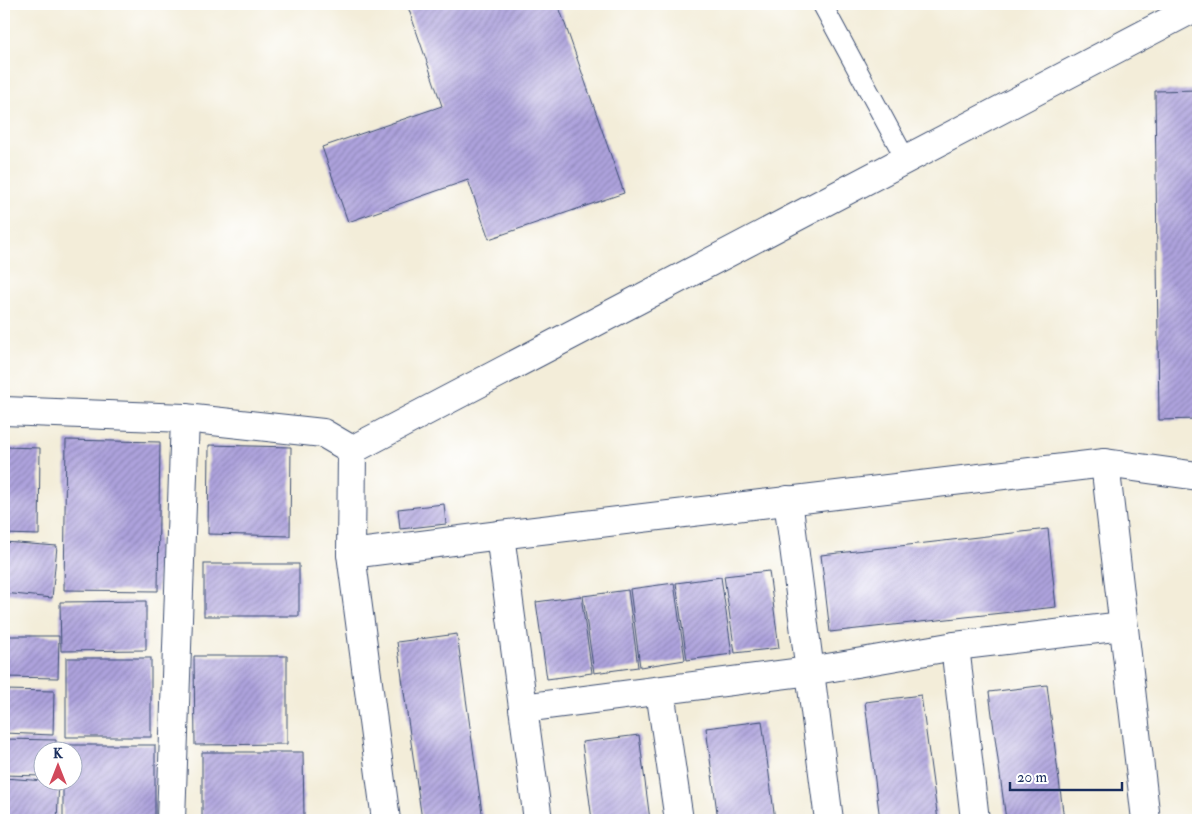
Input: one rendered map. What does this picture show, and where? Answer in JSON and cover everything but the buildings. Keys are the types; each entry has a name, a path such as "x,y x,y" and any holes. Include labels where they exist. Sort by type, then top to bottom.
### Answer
{"street":[{"path":"352,450 1198,6"},
{"path":"4,411 185,418 323,433 352,450"},
{"path":"171,820 185,418"},
{"path":"352,450 352,554 386,820"},
{"path":"352,554 1105,463 1198,476"},
{"path":"1105,463 1146,820"},
{"path":"788,500 829,820"},
{"path":"500,535 538,820"},
{"path":"522,708 810,671 955,646 1124,626"},
{"path":"955,646 976,820"},
{"path":"660,691 679,820"}],"lane":[{"path":"822,4 906,160"}]}
